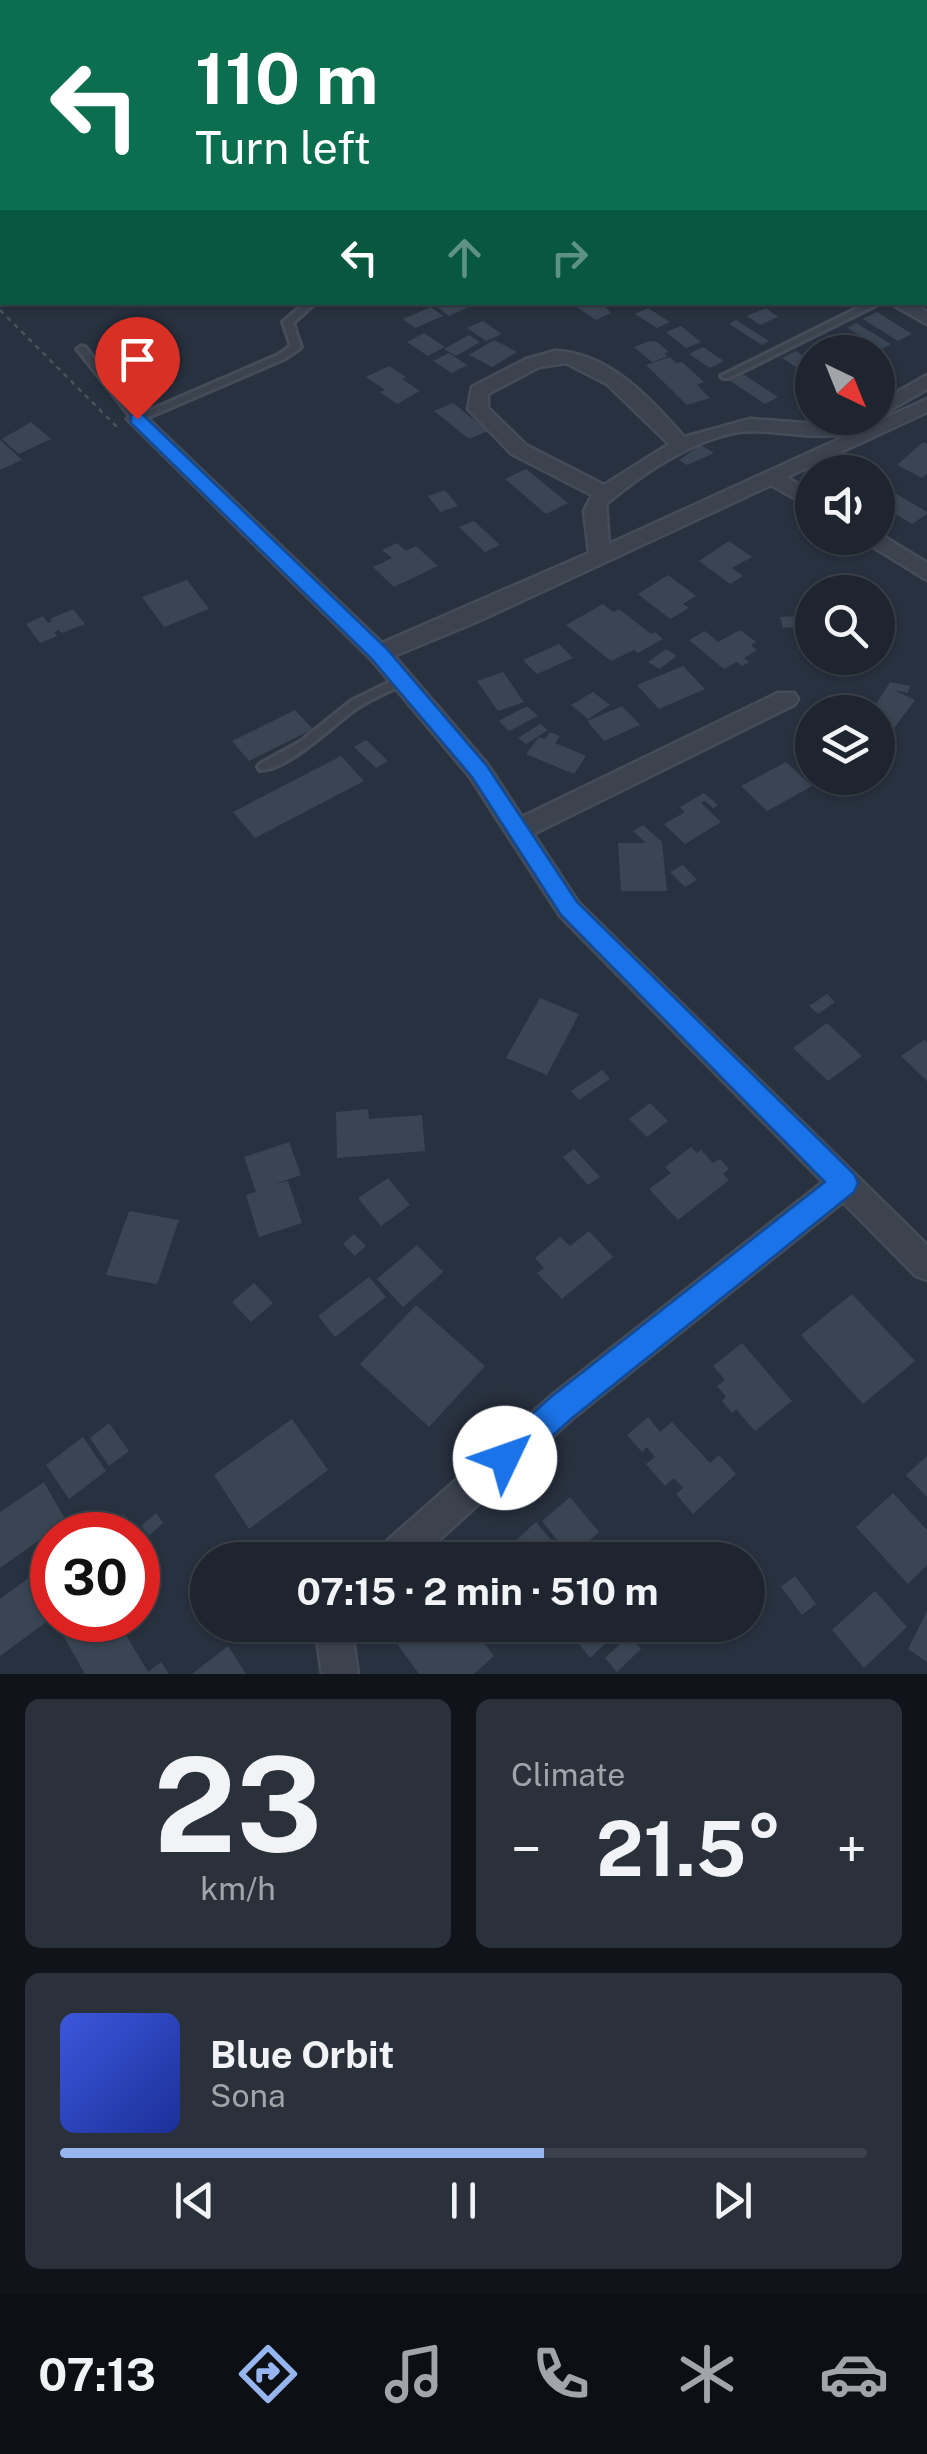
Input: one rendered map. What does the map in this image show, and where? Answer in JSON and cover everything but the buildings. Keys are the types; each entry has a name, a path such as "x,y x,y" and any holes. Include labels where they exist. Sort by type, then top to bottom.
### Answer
{"street":[{"path":"902,305 927,320"},
{"path":"606,493 520,452 492,429 478,408 480,391 548,358 566,356 586,364 635,398 682,447"},
{"path":"895,401 927,380"},
{"path":"379,653 468,617 927,405"},
{"path":"137,419 379,653 480,772 569,909 927,1266"},
{"path":"600,556 594,512 597,501 606,493 682,447 732,427 795,429"},
{"path":"773,477 795,491"},
{"path":"895,553 927,573"},
{"path":"516,831 786,698"},
{"path":"411,1542 562,1407 844,1183"},
{"path":"334,1642 340,1674"}],"lane":[{"path":"82,349 137,419 281,358 296,347 288,322 308,305"},
{"path":"726,376 872,305"},
{"path":"264,766 315,737 354,704 402,680"}],"path":[{"path":"0,310 120,429 137,419"}],"route":[{"path":"137,419 379,653 480,772 569,909 844,1183 562,1407 505,1458"}]}
